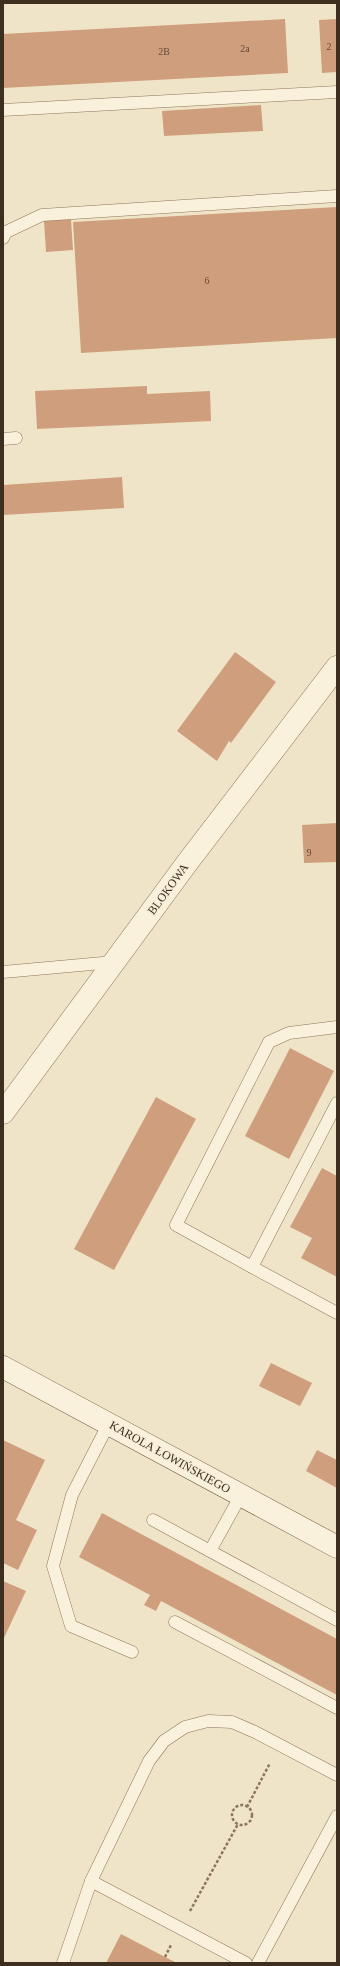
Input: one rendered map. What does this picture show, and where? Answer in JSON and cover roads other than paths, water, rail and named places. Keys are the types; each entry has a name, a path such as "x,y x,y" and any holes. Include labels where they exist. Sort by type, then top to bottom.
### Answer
{"street":[{"name":"BLOKOWA","path":"3,1113 187,863 337,667"},
{"name":"KAROLA ŁOWIŃSKIEGO","path":"3,1367 337,1547"}],"lane":[{"path":"3,110 337,92"},
{"path":"3,238 6,232 42,215 337,196"},
{"path":"3,439 16,438"},
{"path":"3,972 114,962"},
{"path":"337,1027 289,1033 269,1042 176,1225 337,1313"},
{"path":"252,1267 337,1103"},
{"path":"109,1423 72,1495 53,1566 71,1626 132,1652"},
{"path":"210,1551 241,1495"},
{"path":"153,1520 337,1620"},
{"path":"174,1622 337,1708"},
{"path":"63,1963 91,1881 149,1761 164,1741 185,1727 208,1721 232,1722 337,1775"},
{"path":"258,1963 337,1816"},
{"path":"91,1881 246,1963"}]}
